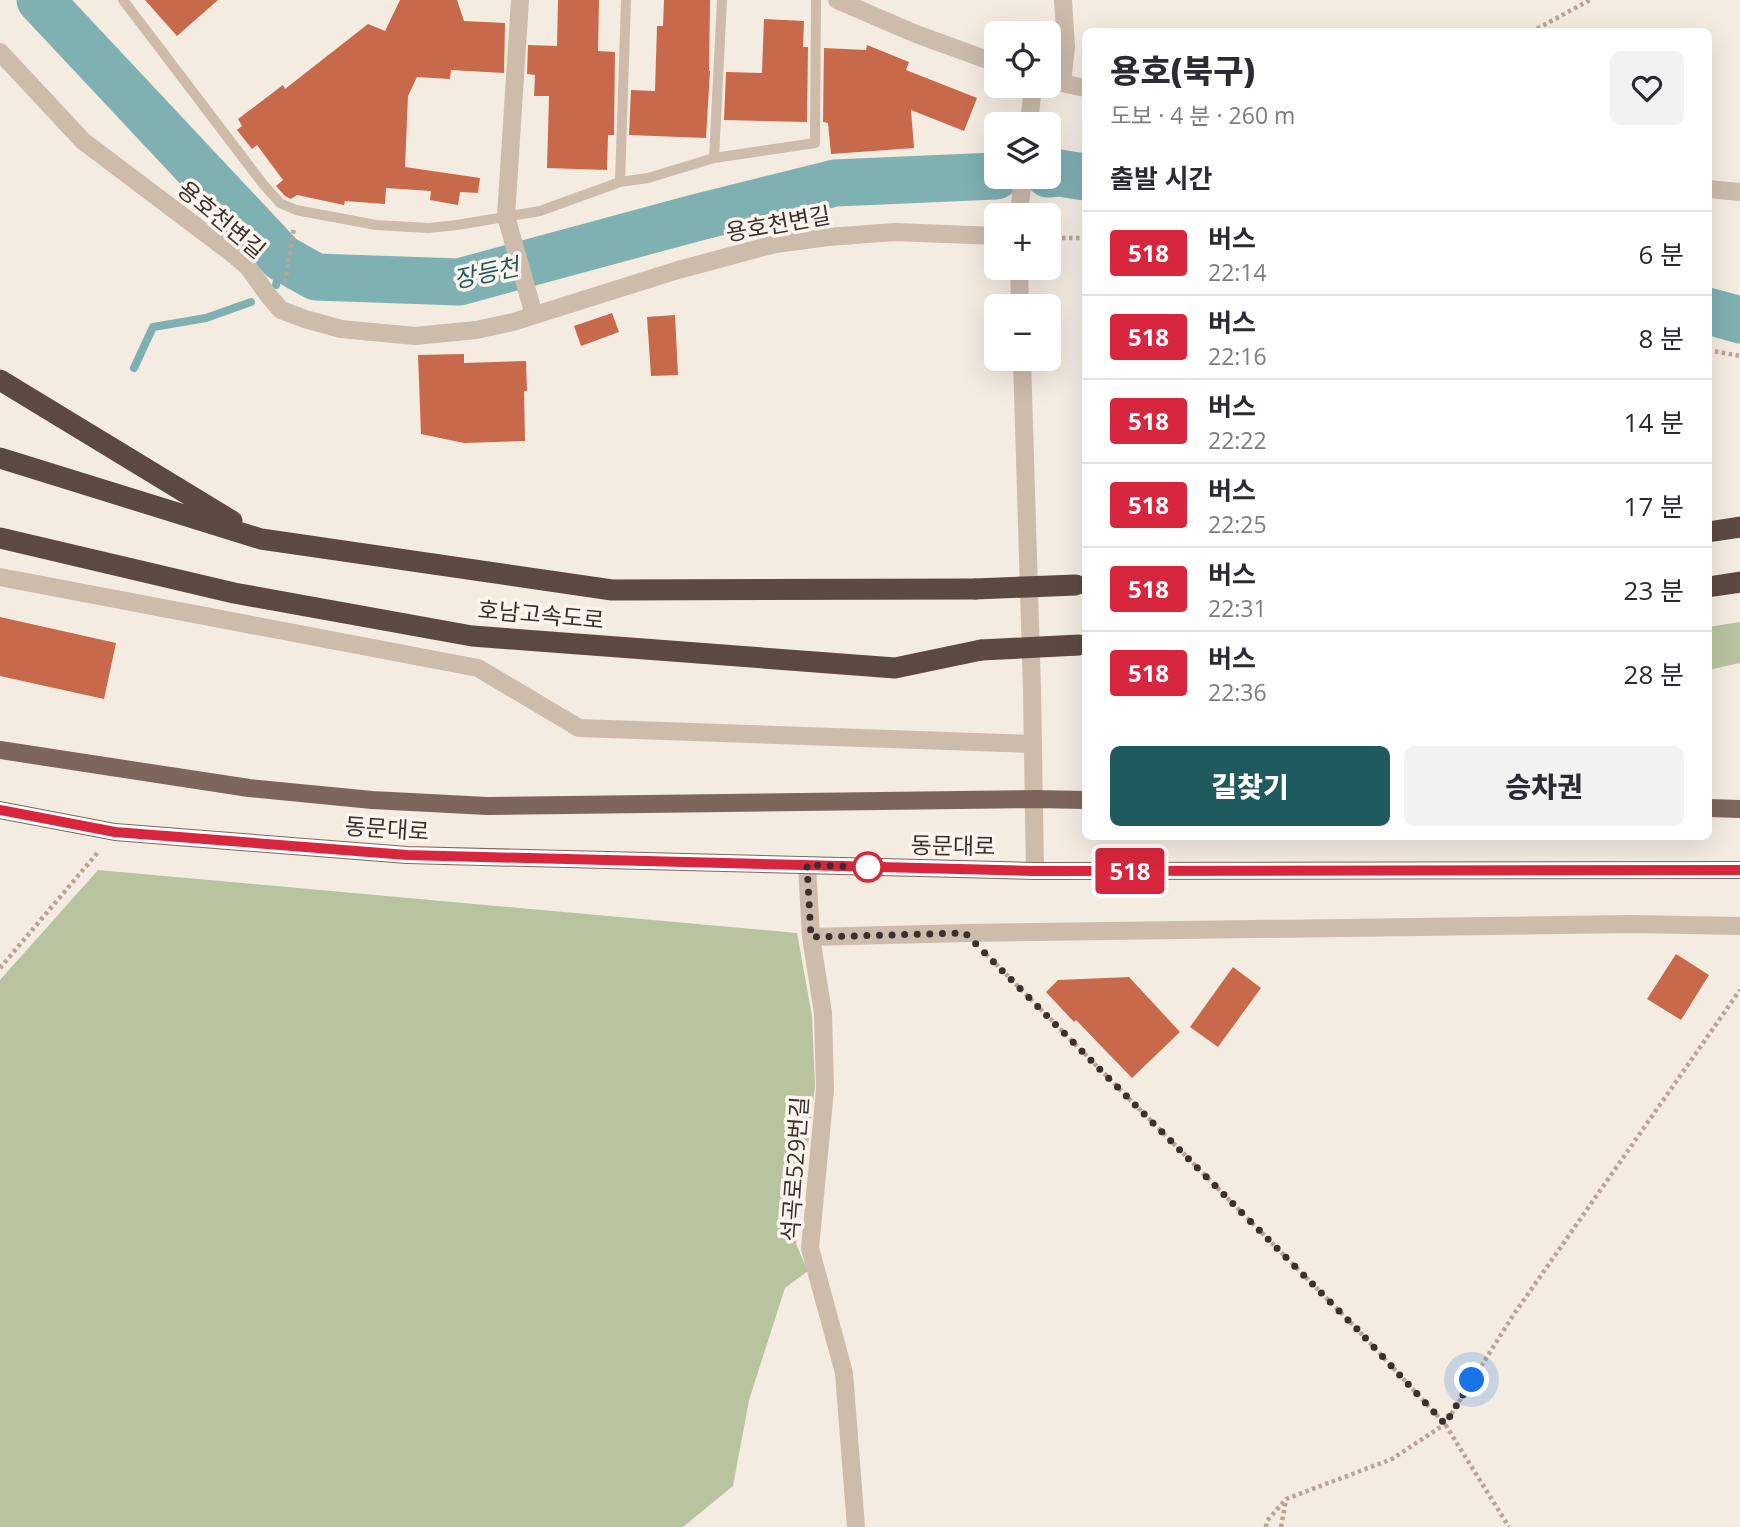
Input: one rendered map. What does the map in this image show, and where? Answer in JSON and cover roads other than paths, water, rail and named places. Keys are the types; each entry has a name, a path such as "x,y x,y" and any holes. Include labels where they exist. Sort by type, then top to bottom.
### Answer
{"highway":[{"name":"호남고속도로","path":"0,380 261,539"},
{"name":"호남고속도로","path":"0,458 261,539 612,590 975,589 1081,585"},
{"path":"1712,531 1740,527"},
{"name":"호남고속도로","path":"0,538 234,593 471,636 895,668 981,650 1082,644"},
{"path":"1712,586 1740,582"}],"main road":[{"name":"동문대로","path":"0,750 249,788 372,800 487,806 1082,800"},
{"path":"1712,808 1740,809"},
{"name":"동문대로","path":"0,810 115,832 407,855 1034,871 1740,870"}],"street":[{"path":"520,0 506,216 533,309"},
{"path":"837,0 916,34 984,59"},
{"path":"1061,63 1066,47 1063,0"},
{"name":"용호천변길","path":"0,52 83,141 234,255 248,267 281,310 341,329 415,336 476,330 513,322 533,309 775,244 895,232 984,236"},
{"path":"1061,83 1082,87"},
{"path":"1712,189 1740,192"},
{"path":"1022,371 1035,799 1034,871"},
{"path":"0,577 478,668 579,728 1033,744"},
{"name":"석곡로529번길","path":"807,865 811,937 823,1013 825,1090 810,1248 844,1373 856,1527"},
{"path":"811,937 1632,924 1740,926"}],"lane":[{"path":"123,0 279,204 296,210 376,225 429,228 540,211 620,182 648,178 714,158 815,143 816,0"},
{"path":"620,182 626,0"},
{"path":"714,158 722,0"}],"waterway":[{"name":"장등천","path":"40,0 282,258 316,277 459,282 835,183 984,177"},
{"name":"장등천","path":"1061,173 1082,177"},
{"path":"276,285 282,258"},
{"path":"134,368 153,327 206,318 251,302"},
{"name":"장등천","path":"1712,312 1740,320"}]}
